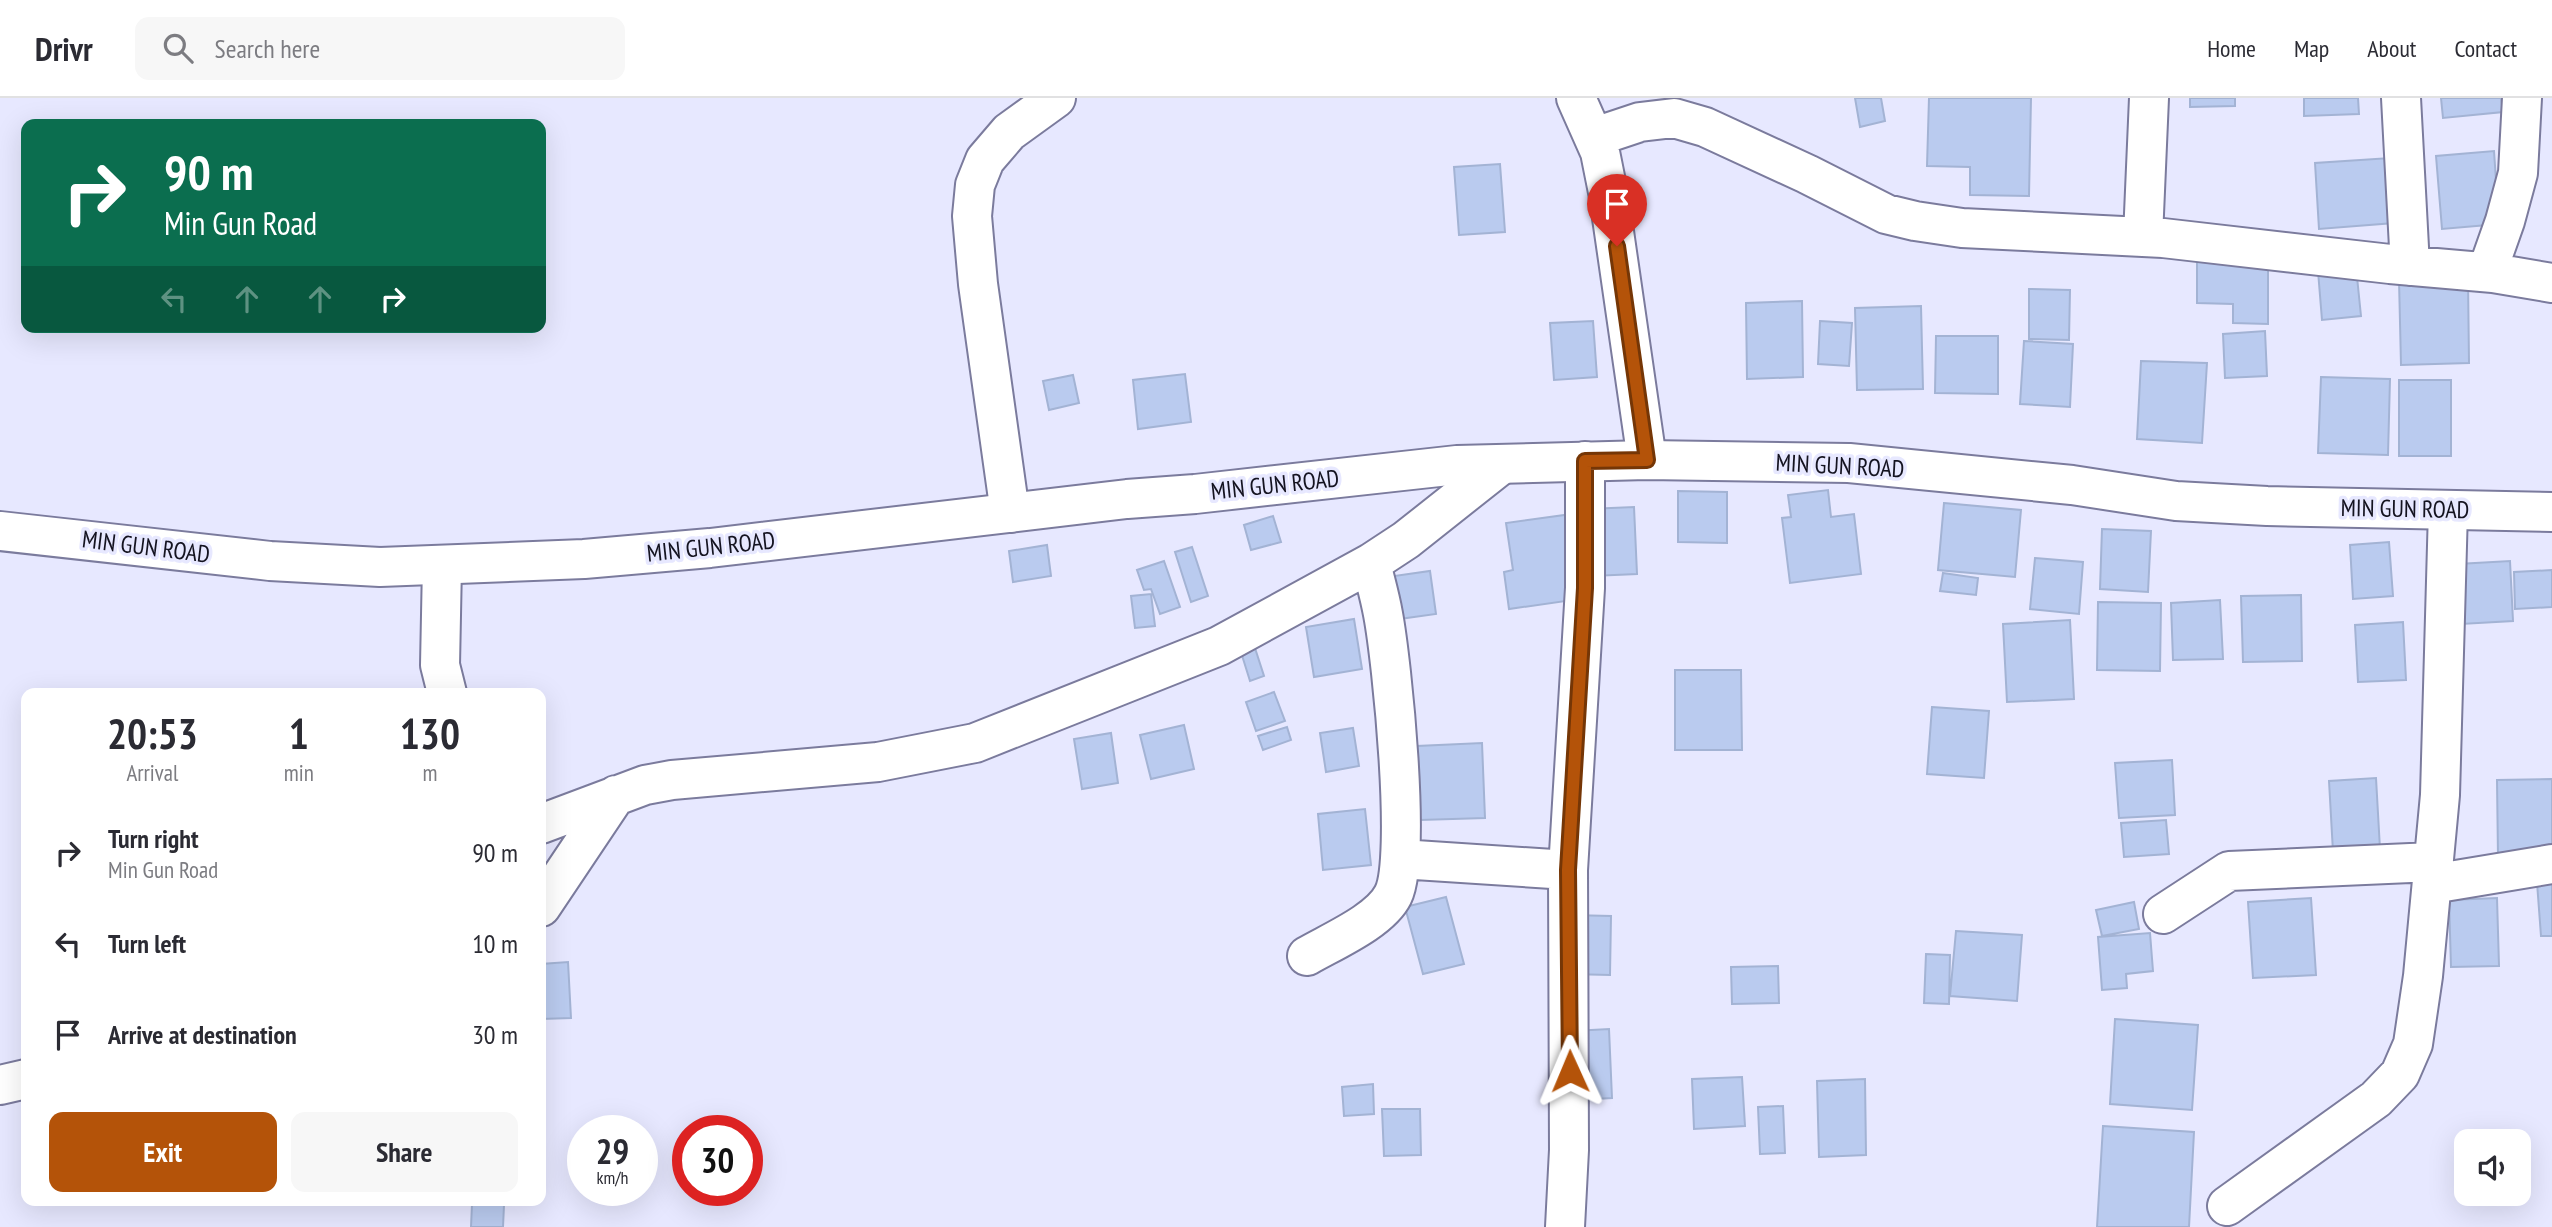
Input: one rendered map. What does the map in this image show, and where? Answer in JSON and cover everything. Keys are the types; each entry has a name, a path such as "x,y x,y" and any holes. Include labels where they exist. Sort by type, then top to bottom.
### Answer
{"street":[{"path":"1010,513 978,284 972,216 975,185 985,160 1009,132 1056,98"},
{"path":"1576,98 1601,152 1647,460"},
{"path":"2143,237 2149,98"},
{"path":"2401,98 2410,266"},
{"path":"2487,272 2518,173 2522,98"},
{"path":"1595,137 1640,122 1674,118 1706,127 1886,214 1962,228 2143,237 2487,272 2552,283"},
{"name":"MIN GUN ROAD","path":"0,531 270,561 380,567 584,559 1457,465 1647,460 1849,463 2072,485 2176,501 2267,506 2552,512"},
{"path":"1565,1227 1569,1150 1568,870 1585,588 1585,461"},
{"path":"546,822 645,785 672,780 878,762 975,743 1219,646 1371,563 1406,540 1502,464"},
{"path":"2227,1206 2376,1099 2400,1074 2413,1044 2423,976 2440,795 2448,510"},
{"path":"1307,956 1382,911 1397,884 1400,859 1399,795 1387,638 1371,563"},
{"path":"442,565 440,665 446,688"},
{"path":"546,900 616,795"},
{"path":"1400,859 1568,870"},
{"path":"2163,914 2229,871 2432,873 2552,864"},
{"path":"0,1085 21,1080"}],"building":[{"path":"1855,98 1881,98 1885,121 1860,127"},
{"path":"1929,98 2031,98 2029,196 1970,195 1970,167 1927,166"},
{"path":"2190,98 2235,98 2235,106 2190,107"},
{"path":"2304,98 2358,98 2359,114 2304,116"},
{"path":"2441,98 2501,98 2503,112 2443,118"},
{"path":"2494,151 2499,224 2442,229 2436,156"},
{"path":"2390,158 2394,223 2319,229 2315,163"},
{"path":"1500,164 1505,232 1459,235 1454,167"},
{"path":"2197,259 2268,260 2268,324 2233,323 2233,304 2197,303"},
{"path":"2356,267 2361,316 2322,320 2318,271"},
{"path":"2468,279 2469,363 2401,365 2399,280"},
{"path":"2029,289 2070,290 2069,340 2029,339"},
{"path":"1802,301 1803,377 1747,379 1746,303"},
{"path":"1921,306 1923,389 1857,390 1855,308"},
{"path":"1593,321 1597,377 1554,380 1550,323"},
{"path":"1820,321 1852,323 1849,366 1818,364"},
{"path":"2265,331 2267,376 2225,378 2223,334"},
{"path":"1936,336 1998,336 1998,394 1935,393"},
{"path":"2024,341 2073,344 2070,407 2020,404"},
{"path":"2141,361 2207,363 2202,443 2137,439"},
{"path":"1185,374 1191,422 1138,429 1133,380"},
{"path":"1073,375 1079,403 1049,410 1043,381"},
{"path":"2321,377 2390,379 2388,455 2318,453"},
{"path":"2399,380 2451,380 2451,456 2399,456"},
{"path":"1828,490 1831,517 1854,514 1861,574 1790,583 1782,518 1791,517 1788,495"},
{"path":"1678,491 1727,492 1727,543 1678,542"},
{"path":"1944,503 2021,510 2015,577 1938,570"},
{"path":"1634,507 1637,574 1592,576 1588,509"},
{"path":"1572,514 1573,600 1509,609 1504,572 1513,570 1506,523"},
{"path":"1273,516 1281,542 1251,550 1244,525"},
{"path":"2102,529 2151,531 2148,592 2100,589"},
{"path":"2389,542 2393,596 2353,599 2350,545"},
{"path":"1047,545 1051,576 1013,582 1009,551"},
{"path":"1192,547 1208,596 1191,602 1175,552"},
{"path":"2035,558 2083,562 2079,614 2030,609"},
{"path":"1164,561 1180,607 1160,614 1151,589 1144,590 1137,570"},
{"path":"2510,561 2513,621 2461,624 2458,564"},
{"path":"2552,570 2552,607 2515,609 2514,572"},
{"path":"1430,571 1436,614 1392,620 1387,577"},
{"path":"1943,573 1978,578 1976,595 1940,591"},
{"path":"1151,594 1155,626 1135,628 1131,596"},
{"path":"2301,595 2302,661 2243,662 2241,596"},
{"path":"2220,600 2223,659 2173,660 2171,603"},
{"path":"2098,602 2161,603 2160,671 2097,670"},
{"path":"1354,619 1362,669 1314,677 1306,627"},
{"path":"2070,620 2074,699 2007,702 2003,624"},
{"path":"2403,622 2406,680 2358,682 2355,625"},
{"path":"1254,645 1264,676 1250,681 1240,649"},
{"path":"1675,670 1741,670 1742,750 1675,750"},
{"path":"1274,692 1285,721 1256,731 1246,702"},
{"path":"1932,707 1989,711 1984,778 1927,774"},
{"path":"1184,725 1194,769 1151,779 1140,735"},
{"path":"1287,727 1291,740 1263,750 1258,736"},
{"path":"1353,728 1359,766 1326,772 1320,733"},
{"path":"1111,733 1118,783 1082,789 1074,739"},
{"path":"1482,743 1485,818 1420,820 1417,746"},
{"path":"2172,760 2175,815 2119,818 2115,763"},
{"path":"2376,778 2380,849 2333,852 2329,781"},
{"path":"2552,779 2552,856 2498,857 2497,780"},
{"path":"1365,809 1371,865 1323,870 1318,814"},
{"path":"2166,820 2169,854 2124,857 2121,823"},
{"path":"2552,867 2552,936 2541,936 2536,869"},
{"path":"1446,897 1464,964 1423,974 1405,907"},
{"path":"2311,898 2316,975 2253,978 2248,902"},
{"path":"2497,898 2499,966 2451,967 2449,900"},
{"path":"2134,902 2139,929 2102,936 2096,910"},
{"path":"1570,915 1611,916 1610,975 1569,974"},
{"path":"1956,931 2022,935 2017,1001 1950,996"},
{"path":"2150,933 2153,971 2126,974 2127,988 2102,990 2098,937"},
{"path":"1926,954 1950,955 1949,1004 1924,1003"},
{"path":"568,962 571,1018 546,1019 546,964"},
{"path":"1778,966 1779,1003 1732,1004 1731,967"},
{"path":"2115,1019 2198,1025 2192,1110 2110,1104"},
{"path":"1609,1029 1612,1098 1577,1100 1573,1031"},
{"path":"1742,1077 1745,1126 1694,1129 1692,1079"},
{"path":"1865,1079 1866,1155 1819,1157 1817,1081"},
{"path":"1373,1084 1374,1114 1344,1116 1342,1087"},
{"path":"1783,1106 1785,1153 1760,1154 1758,1107"},
{"path":"1382,1109 1420,1109 1421,1155 1384,1156"},
{"path":"2103,1126 2194,1132 2189,1227 2097,1227"},
{"path":"472,1206 504,1206 503,1227 471,1227"}],"route":[{"path":"1570,1071 1568,870 1585,588 1585,461 1647,460 1617,246"}]}
